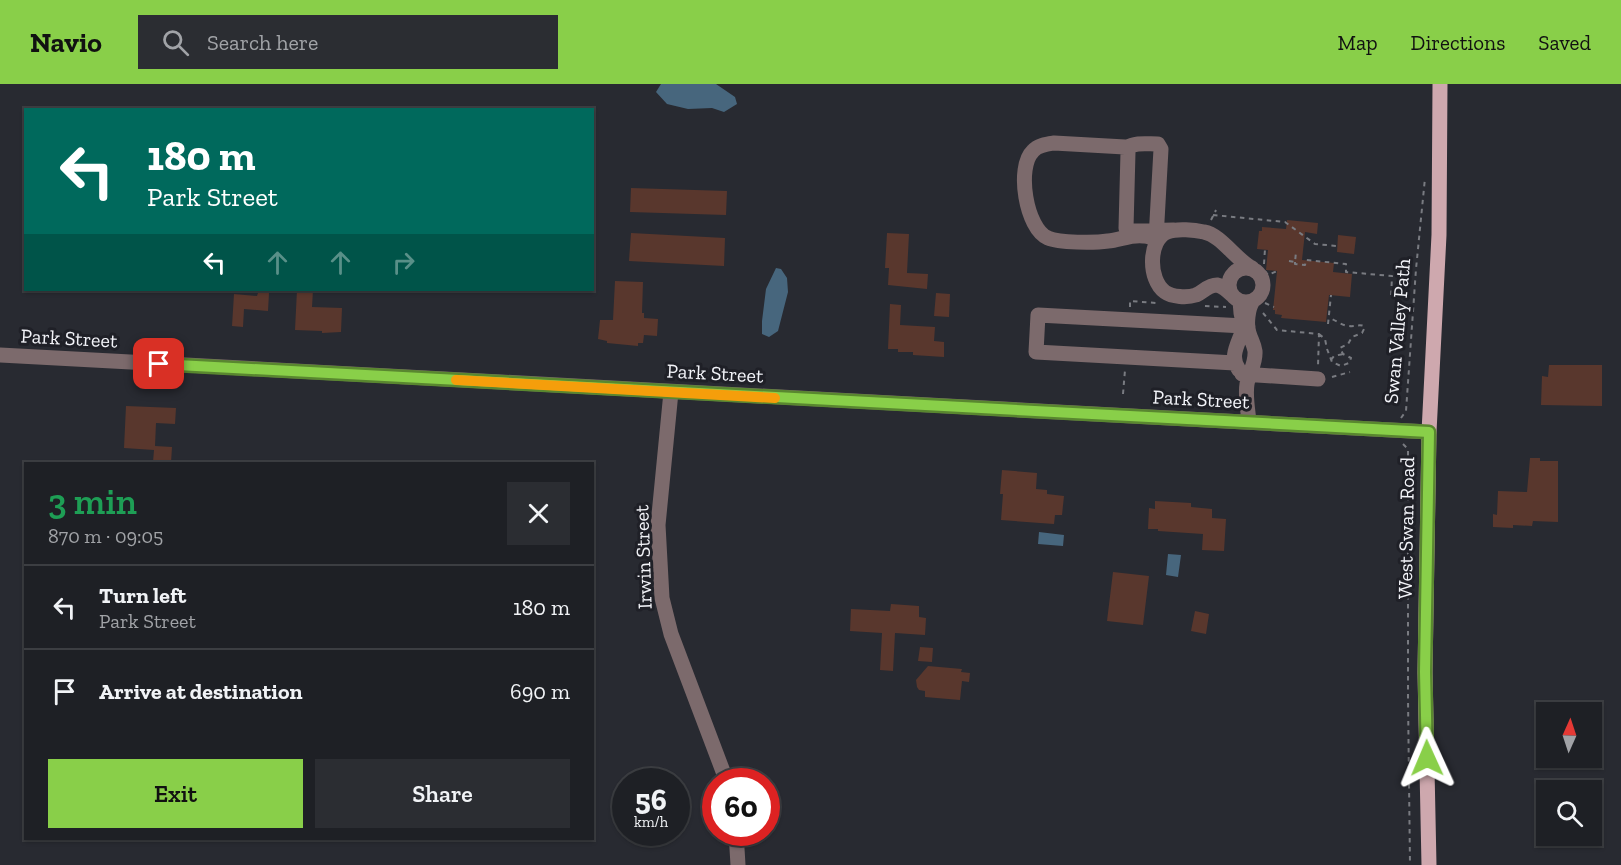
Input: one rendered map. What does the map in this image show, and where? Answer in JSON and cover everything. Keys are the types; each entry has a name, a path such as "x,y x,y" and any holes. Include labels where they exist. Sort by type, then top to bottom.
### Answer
{"main road":[{"name":"West Swan Road","path":"1429,865 1425,672 1429,432 1439,235 1440,84"}],"street":[{"path":"1258,268 1241,262 1207,232 1174,230 1156,236 1154,239 1142,236 1108,241 1050,239 1035,227 1027,204 1026,166 1028,158 1036,148 1054,143 1126,148 1135,143 1158,144 1161,149 1156,236 1152,270 1159,287 1167,294 1193,296 1210,286 1217,285 1242,299 1262,293 1263,281 1257,271 1258,268"},
{"path":"1126,148 1128,152 1126,228 1156,236"},
{"path":"1242,370 1254,365 1255,351 1246,327 1242,299 1229,288 1231,276 1240,269 1258,268"},
{"path":"1246,327 1038,315 1036,352 1242,370 1322,371"},
{"path":"1245,422 1242,370 1234,351 1246,327"},
{"name":"Park Street","path":"0,355 1429,432"},
{"name":"Irwin Street","path":"671,392 658,525 662,598 671,634 722,768"},
{"path":"737,846 738,865"}],"path":[{"name":"Swan Valley Path","path":"1410,865 1408,449 1402,444 1401,416 1406,411 1426,170"},
{"path":"1213,215 1286,222 1315,244 1337,246"},
{"path":"1295,261 1296,252"},
{"path":"1289,261 1305,265 1306,260 1346,264 1346,272 1392,276 1391,299"},
{"path":"1258,268 1268,275 1277,271"},
{"path":"1328,324 1331,295"},
{"path":"1319,334 1325,339 1331,360 1338,366 1346,365 1351,358 1340,351 1341,347 1348,344 1354,335 1362,333 1364,326 1359,324 1353,327 1347,326 1329,318"},
{"path":"1308,328 1308,333"},
{"path":"1331,360 1334,356 1343,354"},
{"path":"1322,371 1350,372"}],"water":[{"path":"661,84 716,84 735,97 737,104 724,112 712,108 688,109 667,104 656,92"},
{"path":"776,268 781,269 787,278 788,292 778,331 769,337 762,334 762,321 766,289"},
{"path":"1039,532 1064,535 1063,546 1038,544"},
{"path":"1168,554 1181,555 1178,577 1166,575"}],"building":[{"path":"631,188 727,191 726,215 630,212"},
{"path":"1287,220 1318,223 1317,234 1305,232 1302,260 1334,263 1333,272 1352,274 1350,297 1329,295 1326,322 1281,318 1282,315 1275,314 1273,310 1277,271 1266,270 1268,250 1257,249 1259,231 1262,231 1262,227 1286,229"},
{"path":"631,233 725,238 724,266 629,261"},
{"path":"887,233 909,234 907,273 928,274 927,289 888,285 889,268 885,268"},
{"path":"1338,235 1356,237 1354,254 1337,252"},
{"path":"615,281 643,282 642,313 644,313 644,318 658,319 657,336 644,335 643,343 638,343 638,346 607,343 607,341 598,339 600,320 613,320"},
{"path":"297,291 313,291 312,307 342,308 341,332 322,333 322,331 295,330"},
{"path":"258,293 269,293 268,311 244,309 243,327 232,326 234,294 257,296"},
{"path":"936,293 950,294 949,317 934,316"},
{"path":"890,304 901,305 900,325 935,327 934,341 944,342 944,357 913,355 913,352 888,349"},
{"path":"1549,365 1602,365 1602,406 1541,405 1542,376 1548,377"},
{"path":"126,406 176,408 175,424 156,423 155,446 172,447 171,462 153,462 154,450 124,448"},
{"path":"1530,458 1540,458 1540,461 1558,461 1558,522 1533,521 1532,526 1493,527 1493,514 1497,515 1498,491 1527,492"},
{"path":"1002,470 1037,473 1036,489 1047,490 1047,494 1064,496 1062,515 1055,515 1054,524 1001,520"},
{"path":"1155,501 1191,503 1191,507 1212,509 1212,518 1226,519 1224,551 1202,550 1203,534 1148,529 1149,508 1155,509"},
{"path":"1113,572 1149,576 1143,625 1107,621"},
{"path":"891,604 919,606 919,617 926,618 925,635 895,633 893,671 880,670 882,633 850,631 851,609 890,611"},
{"path":"1195,611 1209,614 1206,634 1191,631"},
{"path":"920,647 933,648 932,662 918,661"},
{"path":"928,666 962,669 961,672 970,673 969,682 962,681 960,700 925,697 925,691 919,690 916,680"}],"slow traffic":[{"path":"456,380 775,398"}],"route":[{"path":"159,364 1429,432 1425,672 1427,758"}]}
